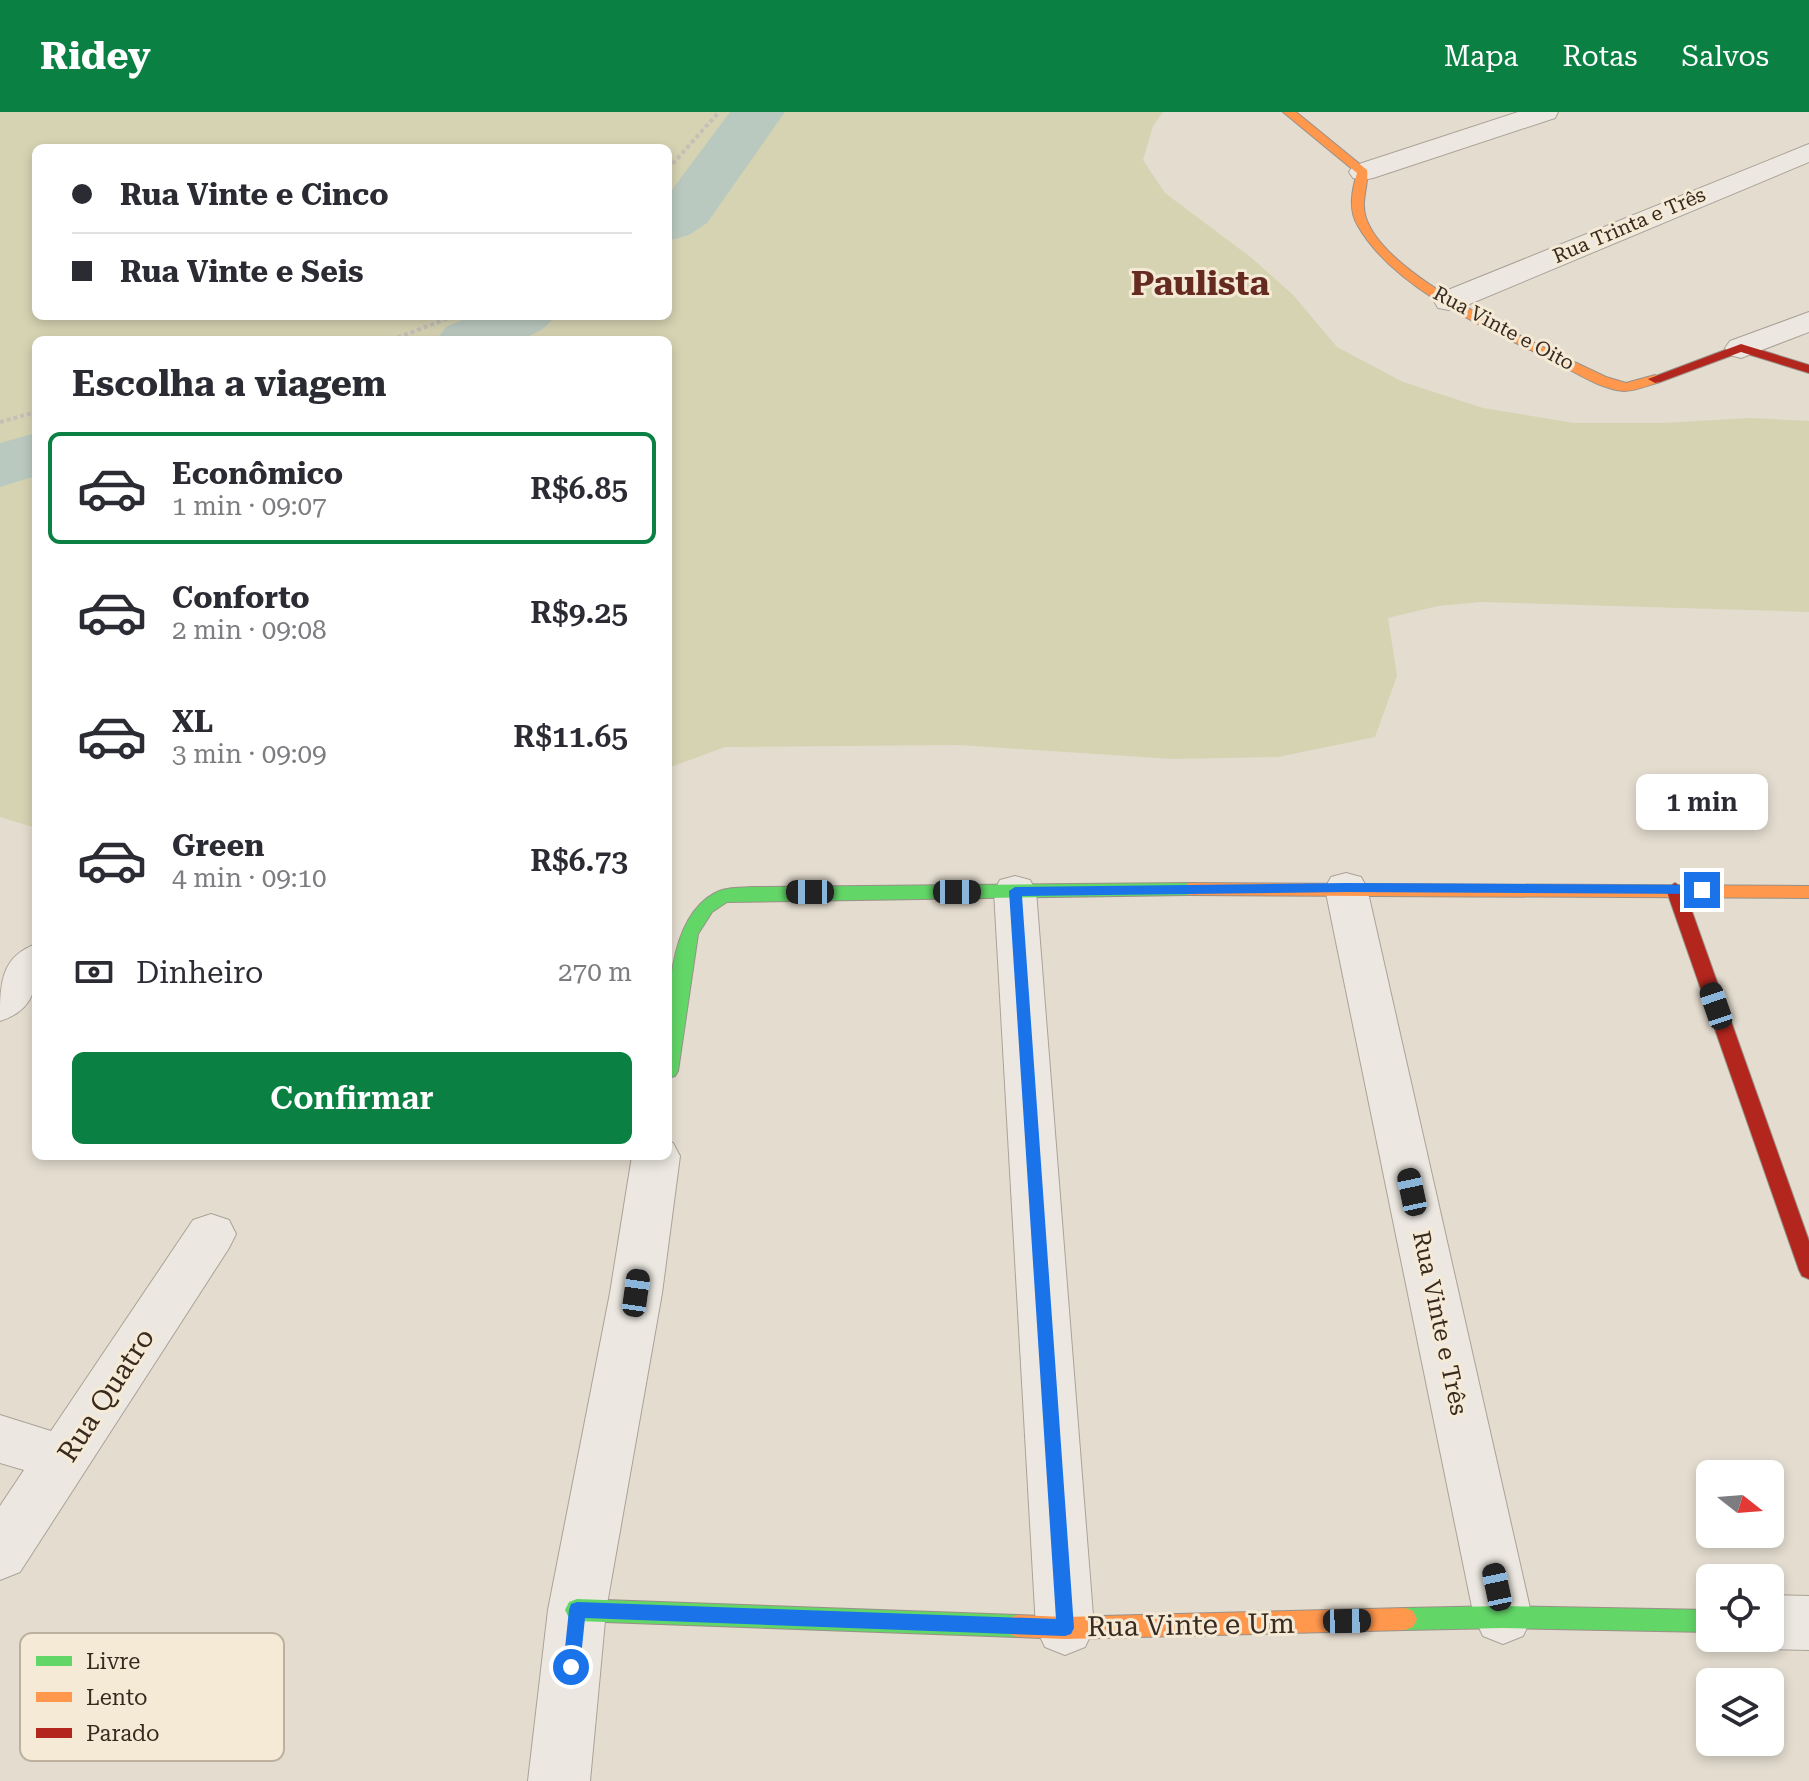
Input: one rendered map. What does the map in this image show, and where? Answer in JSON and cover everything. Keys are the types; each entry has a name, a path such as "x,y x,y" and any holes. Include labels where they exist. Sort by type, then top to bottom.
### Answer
{"street":[{"path":"1289,112 1363,172 1545,112"},
{"name":"Rua Trinta e Três","path":"1449,301 1809,152"},
{"name":"Rua Vinte e Oito","path":"1363,172 1355,196 1364,228 1393,264 1449,301 1614,385 1639,385 1741,348"},
{"path":"1741,348 1809,321"},
{"path":"1741,348 1809,369"},
{"path":"672,1045 689,933 706,908 723,896 752,893 1346,888 1809,892"},
{"name":"Rua Vinte e Três","path":"1346,888 1503,1617"},
{"path":"1675,889 1809,1270"},
{"path":"1015,891 1065,1628"},
{"path":"0,1004 32,965"},
{"path":"559,1781 577,1610 636,1293 655,1160"},
{"name":"Rua Quatro","path":"0,1554 211,1234"},
{"path":"0,1439 65,1459"},
{"name":"Rua Vinte e Um","path":"577,1610 1065,1628 1503,1617 1696,1621"},
{"path":"1784,1622 1809,1623"}],"path":[{"path":"672,165 719,112"},
{"path":"402,336 444,320"},
{"path":"0,422 32,413"}],"shaded area":[{"path":"0,112 1163,112 1153,126 1143,160 1165,193 1253,259 1294,296 1337,347 1403,382 1483,408 1574,423 1663,423 1749,418 1809,421 1809,612 1481,602 1438,606 1388,618 1397,676 1375,737 1278,757 1173,759 958,745 725,747 672,767 672,336 32,336 32,827 0,817"}],"waterway":[{"path":"672,220 686,211 758,112"},
{"path":"477,336 515,320"},
{"path":"0,466 32,454"}],"traffic: fast":[{"path":"672,1045 689,933 706,908 723,896 752,893 1189,889"},
{"path":"577,1610 1017,1626"},
{"path":"1405,1619 1503,1617 1696,1621"}],"traffic: slow":[{"path":"1289,112 1363,172 1358,198 1360,218 1379,248 1404,270 1470,313 1601,380 1626,387 1655,379"},
{"path":"1189,889 1809,892"},
{"path":"1017,1626 1065,1628 1405,1619"}],"traffic: jam":[{"path":"1655,379 1741,348 1809,369"},
{"path":"1675,889 1809,1270"}],"district":[{"name":"Paulista","path":"1200,283"}],"route":[{"path":"571,1667 577,1610 1065,1628 1015,891 1346,888 1702,890"}]}
